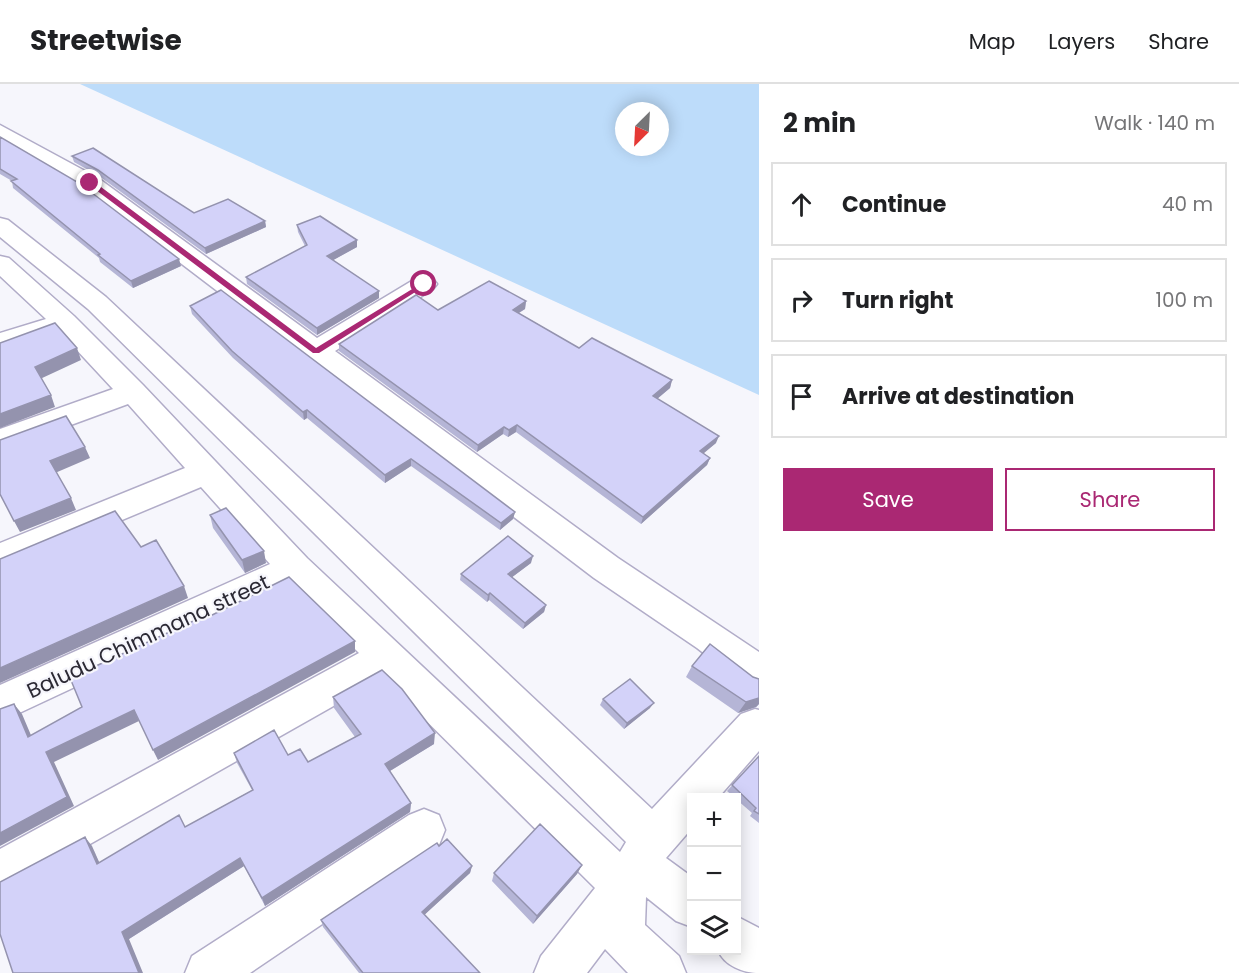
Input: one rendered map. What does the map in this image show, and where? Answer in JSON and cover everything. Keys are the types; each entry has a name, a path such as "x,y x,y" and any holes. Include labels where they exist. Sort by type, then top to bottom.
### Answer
{"street":[{"path":"0,130 90,183 606,568 710,637 759,674"},
{"path":"0,225 97,303 638,863"},
{"path":"1,264 65,322 208,471 296,568 388,656 687,901"},
{"path":"316,351 424,284"},
{"path":"0,342 65,322"},
{"path":"0,440 133,392"},
{"path":"0,557 208,471"},
{"name":"Baludu Chimmana street","path":"0,704 296,568"},
{"path":"0,873 388,656"},
{"path":"558,973 638,863 758,726"},
{"path":"209,973 424,831"},
{"path":"638,863 622,935 662,973"},
{"path":"741,943 759,956"}],"water":[{"path":"80,84 759,84 759,395"}],"building":[{"path":"0,137 79,183 179,259 131,281 11,181 17,179 0,169"},
{"path":"93,148 194,213 228,199 265,221 205,248 98,170 72,156"},
{"path":"320,216 357,240 327,256 379,291 317,328 246,277 307,245 297,225"},
{"path":"489,281 526,301 513,310 579,348 592,338 672,380 653,396 719,436 700,451 710,458 643,517 517,425 509,430 504,427 478,445 339,344 416,295 438,310"},
{"path":"221,290 515,512 501,523 411,459 385,475 307,410 303,412 232,351 190,306"},
{"path":"55,323 77,348 35,367 51,395 0,414 0,343"},
{"path":"66,416 85,447 50,461 71,498 14,521 0,494 0,440"},
{"path":"226,508 264,551 242,560 210,515"},
{"path":"115,511 141,547 156,540 184,586 0,668 0,559"},
{"path":"508,536 533,556 508,574 546,605 525,623 490,593 488,595 461,574"},
{"path":"289,577 355,641 153,750 134,710 46,752 67,797 0,833 0,709 14,704 28,737 82,707 70,678 202,617 204,619"},
{"path":"710,644 753,677 759,679 759,698 746,702 692,666"},
{"path":"382,670 402,689 435,733 385,764 411,803 262,898 240,858 122,932 139,973 13,973 0,934 0,882 85,837 97,864 179,815 185,827 253,790 234,753 274,730 288,755 300,749 308,762 361,734 333,697"},
{"path":"630,679 654,703 627,723 603,699"},
{"path":"759,756 759,814 754,811 756,808 732,785"},
{"path":"540,824 582,865 537,916 494,873"},
{"path":"447,839 472,866 422,912 480,973 363,973 321,920 437,843 439,846"}],"route":[{"path":"90,183 316,351 424,284"}]}
